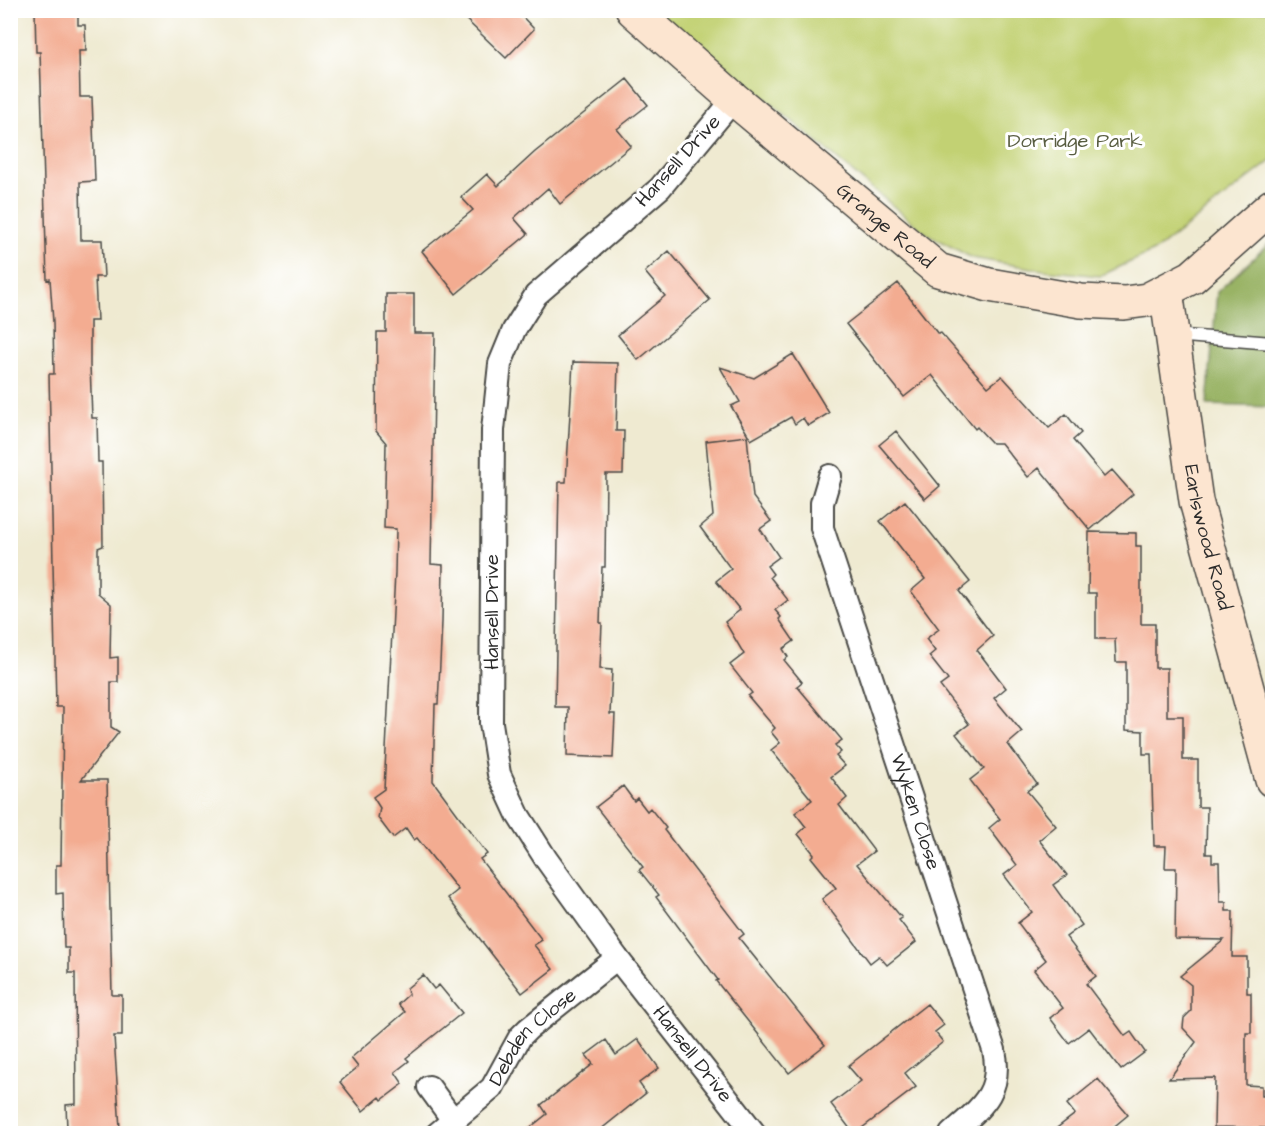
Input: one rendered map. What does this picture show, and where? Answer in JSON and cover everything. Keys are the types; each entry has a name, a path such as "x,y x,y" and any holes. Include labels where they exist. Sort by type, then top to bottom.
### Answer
{"main road":[{"name":"Grange Road","path":"633,10 734,99 938,270 989,285 1081,302 1124,303 1147,300 1192,277 1272,206"},
{"name":"Earlswood Road","path":"1166,291 1196,501 1272,780"}],"street":[{"name":"Hansell Drive","path":"734,99 660,188 536,295 505,349 497,384 493,430 491,723 499,774 518,815 546,859 617,958 754,1134"},
{"name":"Wyken Close","path":"830,476 822,502 822,528 994,1050 998,1069 994,1086 987,1099 951,1134"},
{"name":"Debden Close","path":"429,1087 445,1127 499,1080 520,1037 528,1029 617,958"}],"lane":[{"path":"1172,335 1272,343"}],"green space":[{"name":"Dorridge Park","path":"656,11 1272,11 1272,160 1156,250 1100,276 1043,270 972,258 924,232 755,90"},
{"path":"1272,241 1272,407 1207,405 1217,292"}],"building":[{"path":"35,10 78,10 78,25 85,25 86,51 79,51 80,97 92,97 95,181 80,182 81,240 102,240 104,277 95,277 97,321 90,321 90,365 92,418 97,418 98,462 102,462 103,546 98,548 98,593 111,604 110,658 118,657 118,682 111,682 111,727 119,732 81,780 107,780 112,995 122,995 122,1036 114,1036 120,1129 78,1131 78,1127 67,1128 66,1105 76,1104 75,973 69,973 69,948 64,948 63,893 56,894 56,865 61,865 63,707 56,707 49,374 54,374 53,322 50,279 47,280 40,52 36,52"},
{"path":"456,10 516,10 534,29 506,58"},
{"path":"627,79 648,105 617,129 631,146 560,204 548,188 514,218 528,234 456,294 422,251 473,210 461,197 487,174 498,186 535,152"},
{"path":"669,251 710,300 638,360 618,335 665,296 645,272"},
{"path":"898,283 938,334 941,333 988,387 1002,376 1049,428 1066,414 1081,433 1073,440 1104,477 1112,470 1133,494 1090,530 1039,468 1028,477 1001,443 992,443 977,427 975,429 932,375 904,397 846,324"},
{"path":"386,294 414,294 414,333 435,333 431,564 443,565 433,781 487,854 480,859 542,940 534,945 553,969 522,993 448,898 458,890 417,838 414,840 406,828 393,838 378,818 380,808 373,797 384,789 395,573 396,529 384,528 386,443 376,431 377,332 386,332"},
{"path":"793,354 829,413 808,426 803,418 795,424 791,417 751,440 731,406 740,402 720,367 754,378"},
{"path":"573,362 618,363 616,431 624,431 623,474 606,474 605,567 602,567 600,623 602,623 600,669 612,670 610,714 615,714 613,758 567,756 568,707 555,707 559,482 566,482"},
{"path":"896,431 940,486 925,499 879,445"},
{"path":"747,436 753,497 771,521 760,529 779,557 767,566 773,574 770,577 788,600 775,610 794,641 783,649 788,657 784,660 802,682 797,686 842,740 835,745 841,752 836,756 845,766 831,777 847,798 839,805 874,851 857,864 902,918 899,920 916,942 887,965 879,956 870,963 822,899 836,888 811,857 814,854 798,834 806,827 795,813 812,800 771,750 780,743 771,732 775,728 748,696 752,693 730,665 744,654 725,622 740,610 716,581 731,569 700,527 713,516 706,441"},
{"path":"905,501 970,582 959,591 993,636 977,650 1006,688 994,698 1022,732 1008,744 1037,784 1027,791 1056,826 1039,840 1067,875 1053,885 1082,925 1066,937 1096,976 1086,984 1125,1036 1131,1032 1145,1052 1121,1070 1089,1028 1069,1043 1050,1018 1063,1008 1034,970 1046,960 1018,923 1032,912 1004,875 1017,865 989,828 1000,819 970,780 984,769 956,734 969,724 940,686 948,680 929,656 935,651 926,639 939,629 911,591 925,579 880,521"},
{"path":"1089,532 1136,533 1136,546 1141,546 1141,624 1155,624 1155,668 1167,668 1167,716 1183,716 1183,760 1198,760 1198,807 1207,807 1206,854 1212,854 1212,862 1219,862 1220,902 1226,902 1226,911 1233,911 1232,957 1247,957 1247,993 1251,993 1251,1033 1246,1033 1246,1085 1262,1086 1262,1096 1270,1096 1270,1128 1214,1127 1215,1078 1169,1079 1196,1042 1183,1028 1184,1018 1191,1011 1191,985 1180,976 1224,940 1175,939 1176,868 1165,868 1166,846 1154,846 1151,754 1143,754 1143,731 1126,730 1126,662 1116,662 1115,639 1096,639 1096,593 1088,593"},
{"path":"623,786 634,801 637,798 647,811 650,808 666,828 664,830 744,934 739,938 825,1045 789,1073 716,981 718,980 656,897 659,895 639,870 643,867 596,807"},
{"path":"423,975 434,989 439,985 462,1013 406,1058 409,1061 395,1072 403,1084 382,1100 380,1097 363,1111 340,1082 358,1067 351,1058 405,1012 398,1004 408,995 407,988"},
{"path":"927,1004 944,1025 935,1032 943,1042 905,1073 916,1087 854,1134 831,1104 861,1081 848,1066"},
{"path":"638,1039 659,1068 639,1083 646,1093 595,1134 522,1134 547,1114 541,1105 593,1064 586,1055 606,1040 616,1055"},
{"path":"1098,1079 1128,1115 1105,1134 1049,1134 1075,1114 1067,1104"}]}
